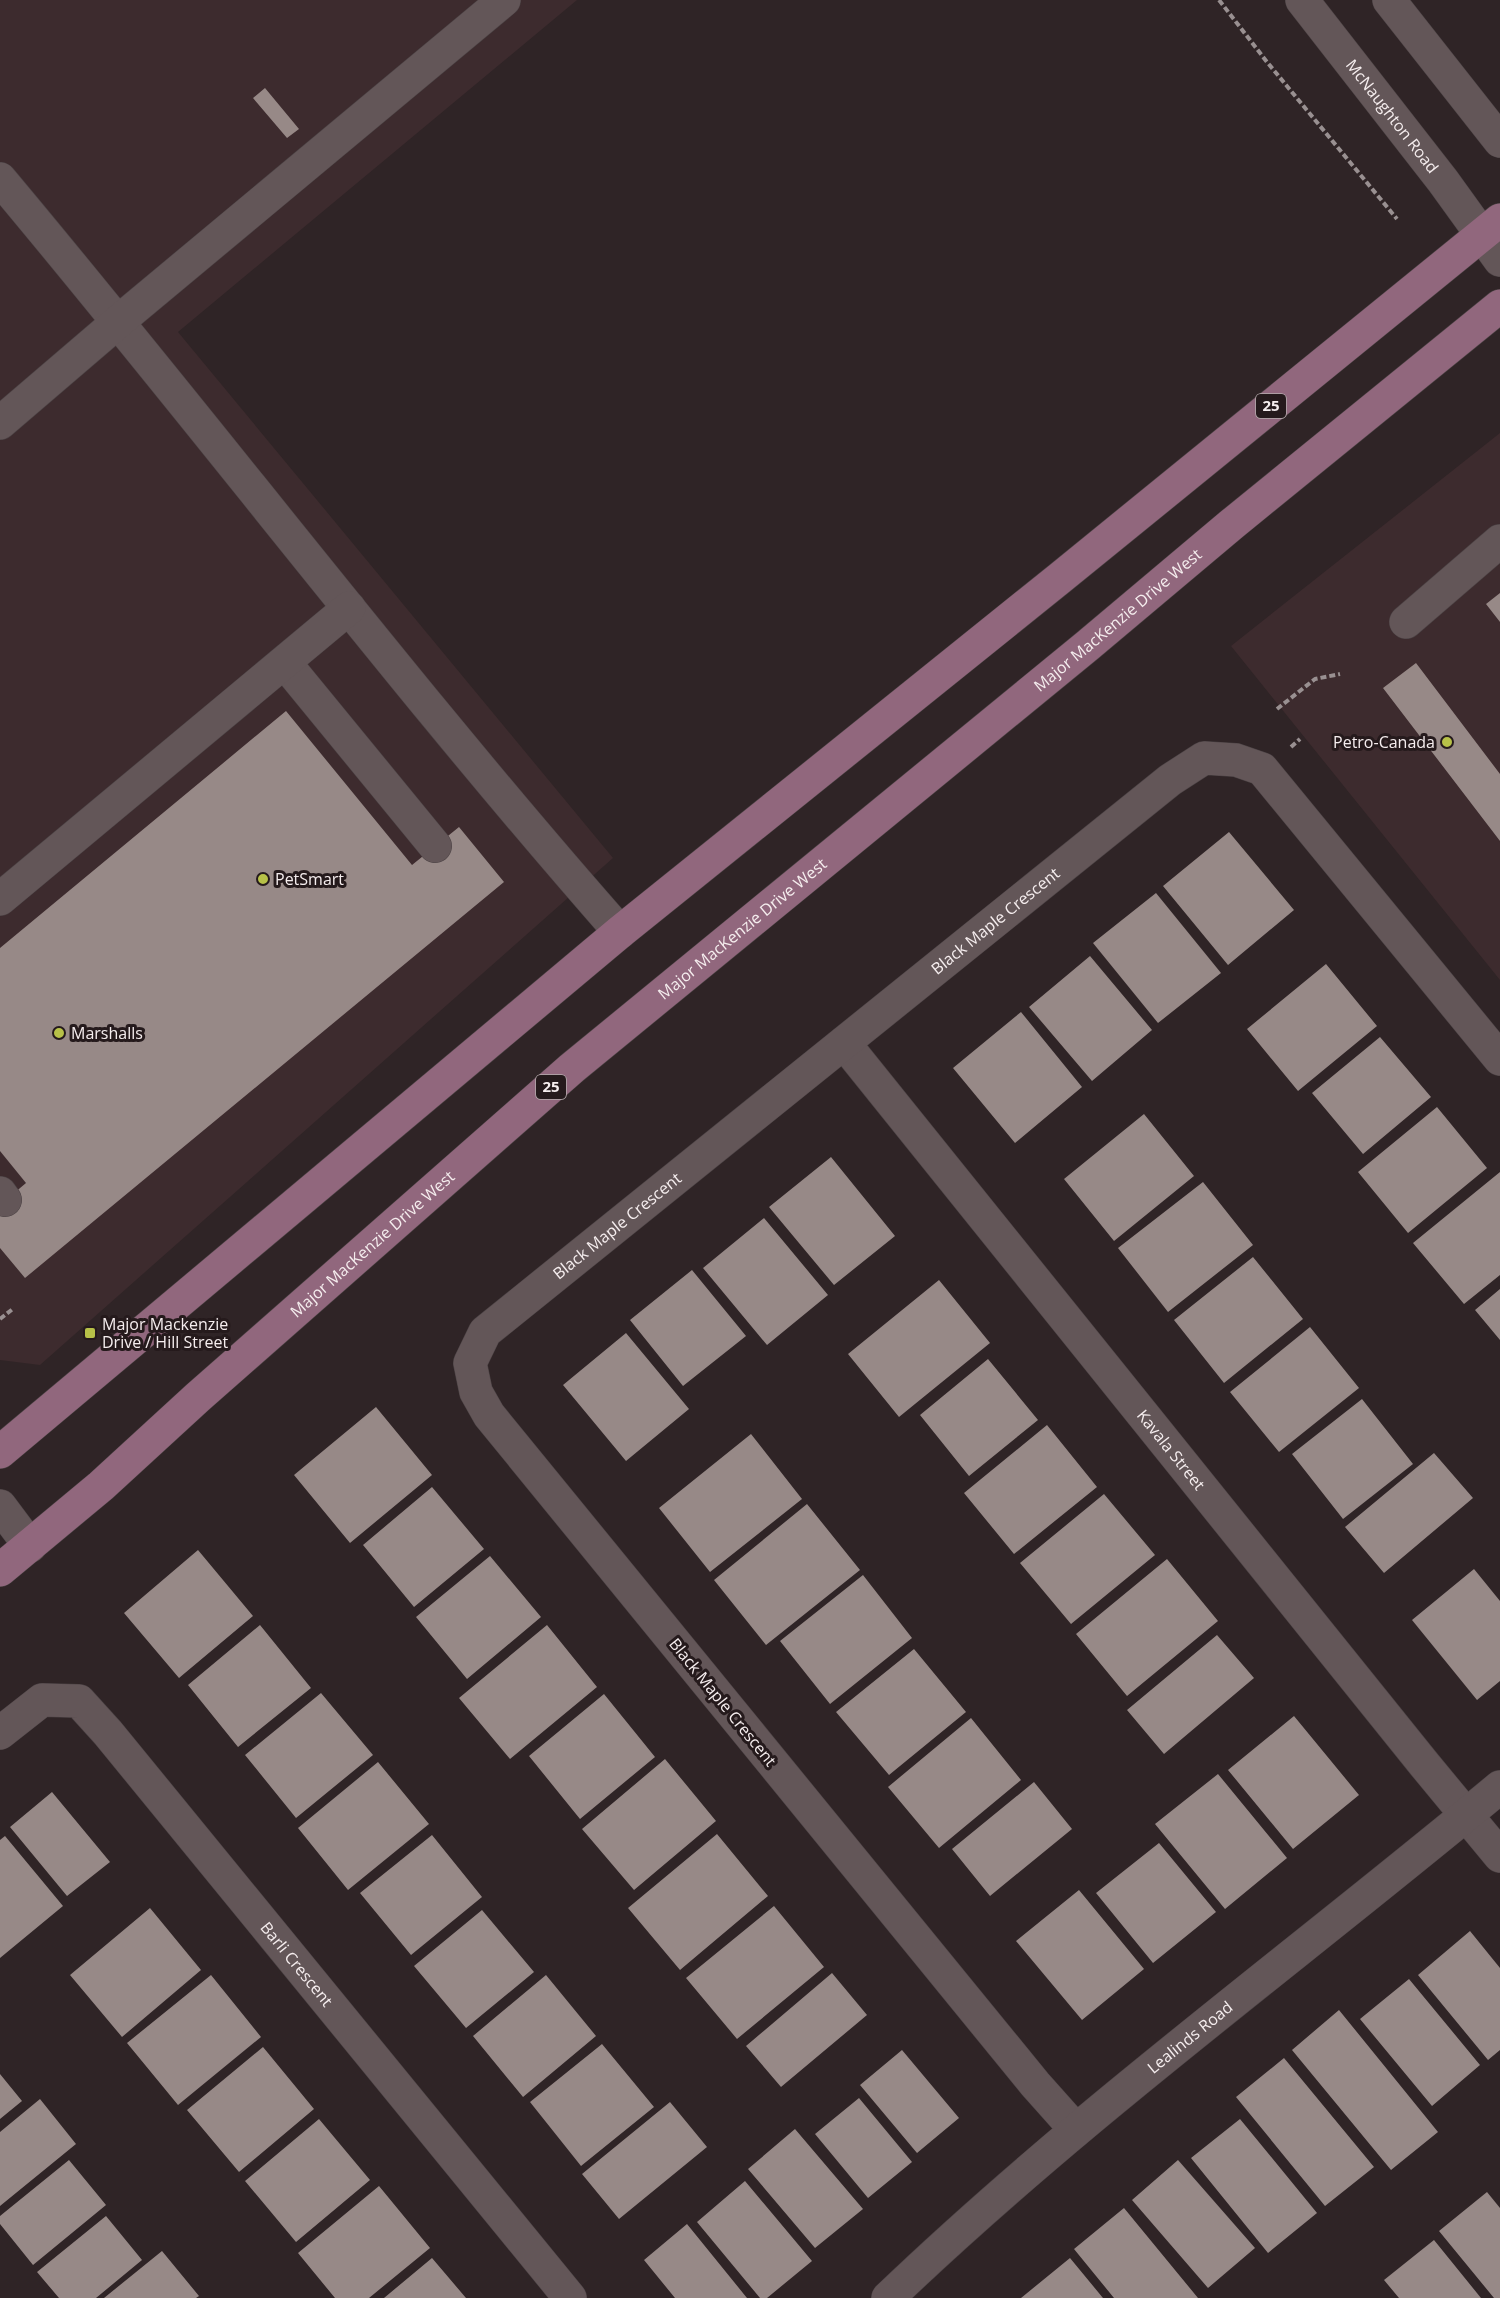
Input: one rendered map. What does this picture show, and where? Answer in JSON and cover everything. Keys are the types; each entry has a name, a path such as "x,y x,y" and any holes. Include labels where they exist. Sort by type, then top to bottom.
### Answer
{"main road":[{"name":"25","path":"0,1452 620,932 1060,578 1494,238"},
{"name":"Major MacKenzie Drive West","path":"0,1570 101,1486 198,1397 572,1068 1500,306"}],"street":[{"path":"0,423 504,0"},
{"name":"McNaughton Road","path":"1302,0 1494,238"},
{"path":"1389,0 1500,141"},
{"path":"0,179 119,321 437,718 620,932"},
{"path":"1406,622 1500,541"},
{"path":"0,899 349,608"},
{"path":"285,663 435,846"},
{"name":"Black Maple Crescent","path":"1076,2130 1020,2065 496,1424 476,1392 470,1363 485,1332 1170,780 1204,758 1236,760 1262,769 1500,1059"},
{"name":"Kavala Street","path":"844,1043 1500,1856"},
{"path":"0,1506 30,1546"},
{"name":"Barli Crescent","path":"0,1733 42,1700 79,1701 108,1733 570,2298"},
{"name":"Lealinds Road","path":"888,2298 955,2234 1076,2130 1500,1787"}],"path":[{"path":"1219,0 1267,62 1397,219"},
{"path":"1276,709 1315,679 1340,674"},
{"path":"0,1319 14,1308"}],"shaded area":[{"path":"0,0 577,0 178,332 613,858 40,1365 0,1360"},
{"path":"1500,433 1500,980 1231,646"}],"building":[{"path":"265,88 299,129 287,138 253,98"},
{"path":"1500,593 1500,622 1486,604"},
{"path":"1416,663 1500,774 1500,841 1383,688"},
{"path":"286,711 412,865 459,827 504,882 25,1278 0,1248 0,1205 26,1183 0,1151 0,948"},
{"path":"1229,832 1294,910 1228,965 1163,886"},
{"path":"1156,893 1221,973 1158,1023 1093,943"},
{"path":"1090,956 1152,1030 1092,1081 1029,1007"},
{"path":"1326,964 1377,1026 1298,1091 1247,1029"},
{"path":"1021,1012 1082,1087 1015,1143 953,1068"},
{"path":"1380,1037 1431,1097 1363,1154 1312,1093"},
{"path":"1437,1107 1487,1168 1408,1233 1358,1172"},
{"path":"1144,1114 1194,1176 1114,1241 1064,1179"},
{"path":"831,1157 895,1236 834,1285 769,1207"},
{"path":"1500,1172 1500,1275 1464,1304 1413,1243"},
{"path":"1203,1182 1253,1245 1168,1312 1118,1248"},
{"path":"764,1218 828,1295 767,1345 703,1268"},
{"path":"1253,1257 1303,1319 1224,1383 1174,1320"},
{"path":"692,1270 746,1336 683,1386 630,1320"},
{"path":"939,1280 990,1343 899,1417 848,1354"},
{"path":"1500,1289 1500,1340 1475,1310"},
{"path":"1310,1327 1359,1388 1279,1452 1230,1392"},
{"path":"626,1333 689,1409 626,1461 563,1385"},
{"path":"988,1359 1038,1420 969,1476 920,1415"},
{"path":"1362,1399 1413,1464 1343,1519 1292,1454"},
{"path":"376,1407 432,1475 350,1543 294,1475"},
{"path":"1047,1425 1097,1487 1014,1554 964,1493"},
{"path":"751,1434 802,1499 710,1572 659,1508"},
{"path":"1434,1453 1473,1498 1384,1573 1345,1527"},
{"path":"432,1487 484,1549 414,1607 363,1545"},
{"path":"1104,1494 1155,1555 1071,1624 1020,1563"},
{"path":"807,1504 860,1570 766,1645 714,1580"},
{"path":"198,1550 253,1616 179,1678 124,1613"},
{"path":"490,1556 541,1617 467,1679 416,1617"},
{"path":"1167,1559 1218,1621 1127,1696 1076,1634"},
{"path":"1474,1569 1500,1601 1500,1681 1477,1700 1412,1620"},
{"path":"863,1575 912,1638 830,1704 780,1641"},
{"path":"260,1625 311,1688 238,1747 188,1685"},
{"path":"547,1625 597,1687 510,1759 459,1698"},
{"path":"1217,1635 1254,1678 1164,1754 1127,1710"},
{"path":"914,1649 966,1712 889,1775 836,1712"},
{"path":"321,1693 373,1755 296,1818 245,1755"},
{"path":"604,1694 655,1757 580,1819 529,1756"},
{"path":"1294,1716 1359,1795 1293,1849 1228,1770"},
{"path":"971,1718 1021,1780 939,1848 888,1787"},
{"path":"665,1759 716,1821 634,1890 582,1829"},
{"path":"378,1762 429,1824 348,1890 298,1828"},
{"path":"1218,1774 1287,1858 1225,1909 1155,1824"},
{"path":"1034,1782 1072,1829 990,1896 952,1849"},
{"path":"52,1792 110,1862 67,1896 10,1827"},
{"path":"717,1834 768,1896 680,1970 628,1908"},
{"path":"432,1835 482,1897 411,1955 360,1893"},
{"path":"5,1836 63,1906 0,1958 0,1840"},
{"path":"1159,1843 1216,1912 1153,1963 1096,1893"},
{"path":"1079,1890 1144,1969 1082,2020 1016,1941"},
{"path":"774,1906 824,1967 737,2039 686,1978"},
{"path":"150,1908 201,1970 122,2037 70,1975"},
{"path":"482,1910 534,1972 466,2028 414,1966"},
{"path":"1470,1931 1500,1968 1500,2050 1488,2060 1418,1975"},
{"path":"832,1973 867,2015 781,2087 746,2046"},
{"path":"211,1975 261,2037 178,2105 127,2043"},
{"path":"546,1975 596,2036 523,2097 473,2036"},
{"path":"1409,1979 1480,2065 1432,2106 1360,2019"},
{"path":"1339,2010 1438,2132 1391,2170 1292,2050"},
{"path":"602,2044 654,2107 581,2166 530,2102"},
{"path":"263,2047 314,2109 239,2172 187,2110"},
{"path":"902,2050 959,2118 917,2153 860,2085"},
{"path":"1284,2058 1374,2167 1325,2206 1236,2097"},
{"path":"0,2074 22,2101 0,2119"},
{"path":"859,2098 912,2162 868,2198 815,2134"},
{"path":"40,2099 76,2144 0,2206 0,2132"},
{"path":"670,2102 707,2147 619,2219 582,2174"},
{"path":"319,2119 370,2180 296,2242 245,2181"},
{"path":"1240,2119 1317,2213 1268,2253 1191,2158"},
{"path":"795,2129 863,2209 815,2248 748,2169"},
{"path":"69,2160 106,2205 33,2265 0,2224 0,2216"},
{"path":"1178,2160 1255,2248 1208,2288 1132,2200"},
{"path":"745,2181 812,2261 767,2298 760,2298 697,2222"},
{"path":"379,2186 430,2248 369,2298 335,2298 298,2253"},
{"path":"1487,2192 1500,2208 1500,2298 1494,2298 1439,2231"},
{"path":"1124,2208 1198,2298 1114,2298 1074,2249"},
{"path":"106,2216 142,2260 96,2298 59,2298 37,2272"},
{"path":"687,2224 747,2298 675,2298 644,2260"},
{"path":"1434,2240 1481,2298 1399,2298 1384,2280"},
{"path":"162,2251 199,2296 196,2298 104,2298"},
{"path":"432,2258 466,2298 384,2298"},
{"path":"1070,2258 1103,2298 1021,2298"}],"place":[{"name":"Petro-Canada","path":"1447,742"},
{"name":"PetSmart","path":"263,879"},
{"name":"Marshalls","path":"59,1033"},
{"name":"Major Mackenzie Drive / Hill Street","path":"90,1333"}]}
